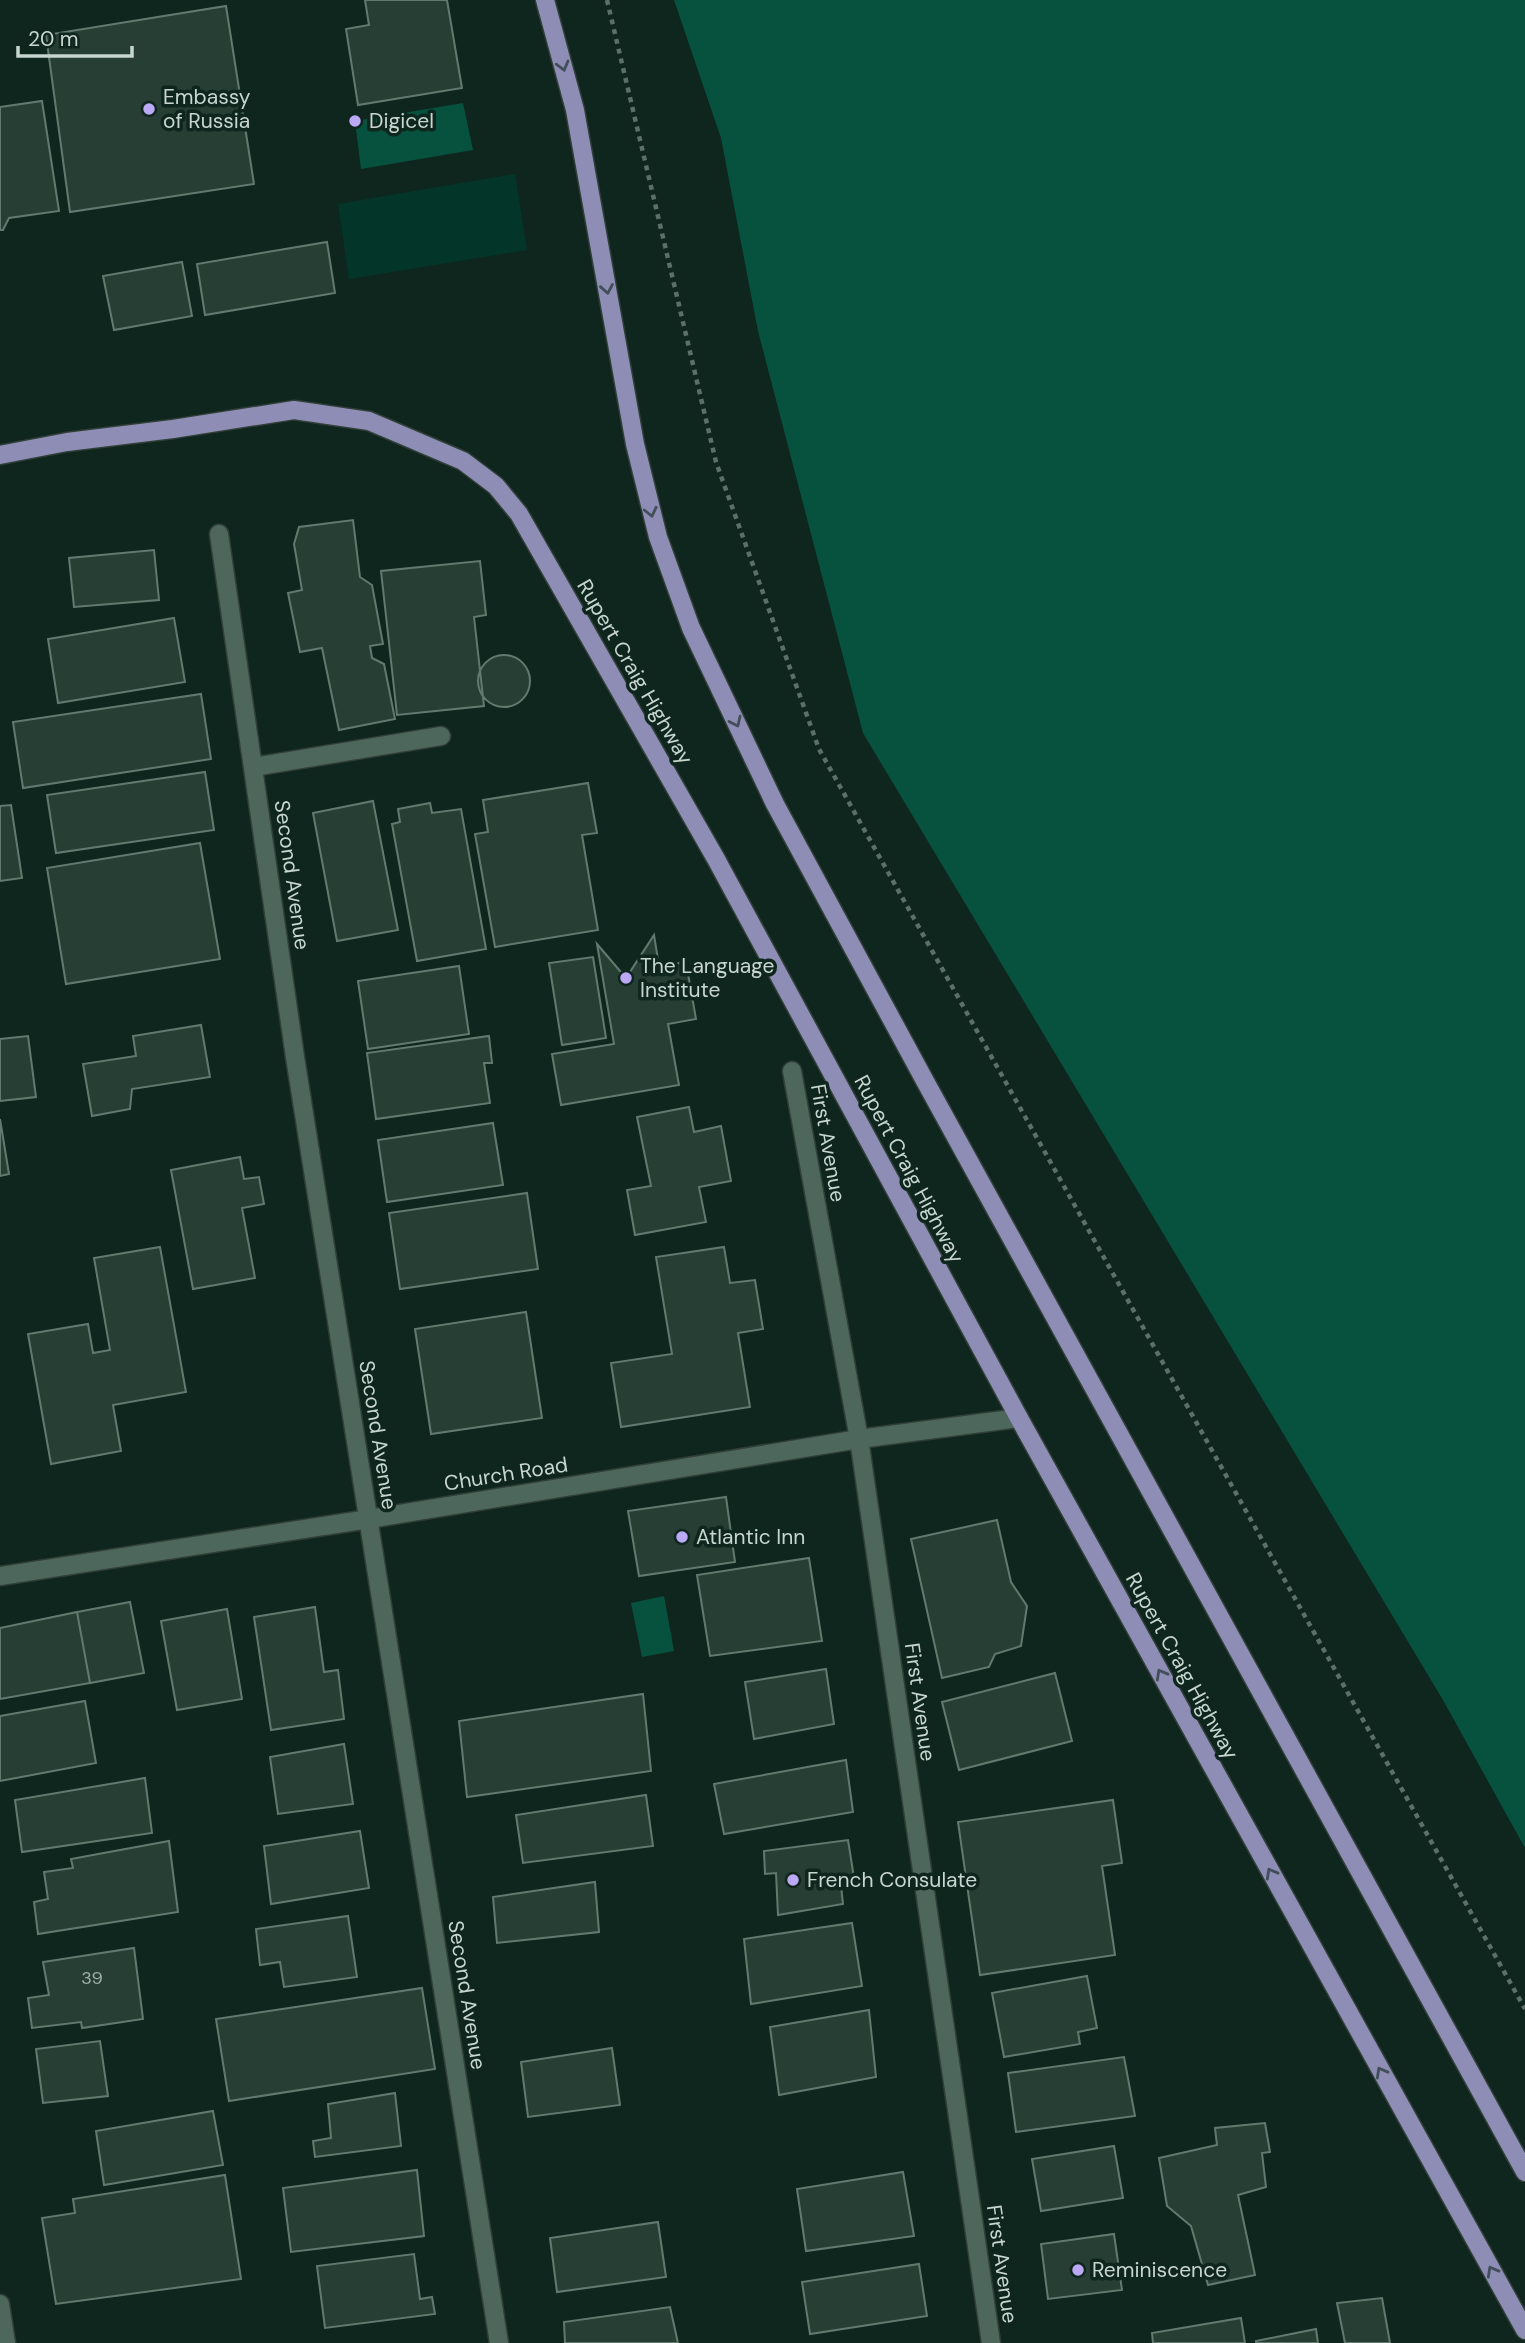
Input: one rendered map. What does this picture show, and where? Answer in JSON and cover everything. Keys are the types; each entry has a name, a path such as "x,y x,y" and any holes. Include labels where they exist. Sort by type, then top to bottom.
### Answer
{"main road":[{"path":"545,0 575,110 635,444 658,537 691,628 775,804 1525,2172"},
{"name":"Rupert Craig Highway","path":"0,455 67,442 294,410 369,421 463,461 496,486 519,514 716,859 1019,1418 1525,2330"}],"street":[{"name":"Second Avenue","path":"219,534 295,1057 499,2343"},
{"path":"253,767 440,736"},
{"name":"First Avenue","path":"792,1070 859,1438 990,2343"},
{"name":"Church Road","path":"0,1576 369,1519 859,1438 1019,1418"},
{"path":"0,2304 6,2343"}],"path":[{"path":"607,0 716,461 819,749 1525,2009"}],"shaded area":[{"path":"674,0 1525,0 1525,1848 1443,1700 863,733 758,331 721,138"},
{"path":"463,103 473,150 361,169 355,121"},
{"path":"515,174 527,250 349,279 338,204"},
{"path":"664,1596 674,1651 642,1657 631,1603"}],"building":[{"path":"365,0 447,0 462,88 358,105 346,29 369,25"},
{"name":"Embassy of Russia","path":"226,6 254,184 70,212 46,35"},
{"path":"42,101 59,211 9,218 3,230 0,230 0,107"},
{"path":"327,242 335,293 205,315 197,264"},
{"path":"182,262 192,316 114,330 103,276"},
{"path":"353,520 360,577 372,585 383,644 370,646 372,658 384,664 395,719 339,730 322,648 300,652 288,593 302,590 294,544 299,527"},
{"path":"154,550 159,600 74,607 69,558"},
{"path":"480,561 486,615 474,617 484,706 397,715 381,571"},
{"path":"174,618 185,682 58,703 48,639"},
{"path":"504,655 514,657 522,663 528,671 528,691 522,699 514,705 504,707 494,705 486,699 480,691 478,681 480,671 486,663 494,657"},
{"path":"201,694 211,759 23,788 13,722"},
{"path":"205,772 214,830 56,853 47,795"},
{"path":"588,783 597,833 582,835 598,930 495,947 475,834 488,832 483,800"},
{"path":"373,801 398,930 337,941 313,813"},
{"path":"430,803 432,813 461,809 486,949 417,961 392,824 400,822 398,809"},
{"path":"11,805 22,878 0,881 0,806"},
{"path":"200,843 220,959 66,984 47,868"},
{"path":"654,935 659,966 686,962 696,1019 668,1024 679,1085 561,1105 552,1054 614,1044 597,944 626,978"},
{"path":"593,957 606,1038 562,1045 549,963"},
{"path":"459,966 469,1034 368,1049 358,981"},
{"path":"201,1025 210,1077 132,1089 130,1109 92,1116 83,1064 136,1056 133,1036"},
{"path":"28,1036 36,1097 0,1101 0,1039"},
{"path":"489,1036 492,1063 484,1063 490,1103 376,1119 367,1053"},
{"path":"689,1107 694,1132 721,1126 731,1181 699,1187 706,1222 635,1235 627,1190 651,1186 637,1117"},
{"path":"0,1119 9,1174 0,1176"},
{"path":"493,1123 503,1185 387,1202 378,1140"},
{"path":"240,1157 244,1179 259,1177 264,1204 242,1208 255,1278 193,1289 171,1170"},
{"path":"527,1193 538,1269 400,1289 389,1213"},
{"path":"160,1247 186,1392 113,1405 121,1451 51,1464 28,1334 88,1324 93,1353 110,1350 94,1258"},
{"path":"724,1247 730,1283 755,1280 763,1329 738,1333 750,1407 621,1427 611,1363 672,1354 656,1257"},
{"path":"526,1312 542,1418 431,1434 415,1329"},
{"name":"Atlantic Inn","path":"726,1497 735,1562 639,1576 628,1511"},
{"path":"997,1520 1011,1582 1027,1606 1021,1646 995,1654 989,1667 942,1678 911,1539"},
{"path":"809,1558 822,1641 710,1656 697,1575"},
{"path":"130,1602 144,1673 90,1683 77,1612"},
{"path":"315,1607 324,1672 338,1670 344,1719 271,1730 254,1617"},
{"path":"227,1609 242,1699 177,1710 161,1621"},
{"path":"77,1612 90,1683 0,1699 0,1628"},
{"path":"826,1669 834,1724 754,1739 745,1682"},
{"path":"1055,1673 1072,1741 959,1770 942,1702"},
{"path":"643,1694 651,1771 467,1797 459,1721"},
{"path":"85,1701 96,1763 0,1781 0,1716"},
{"path":"344,1744 353,1804 278,1814 270,1757"},
{"path":"846,1760 853,1812 724,1834 714,1784"},
{"path":"145,1778 152,1833 22,1852 15,1800"},
{"path":"646,1795 653,1846 523,1863 516,1815"},
{"path":"1113,1800 1122,1863 1102,1866 1115,1955 980,1975 958,1822"},
{"path":"360,1831 369,1888 271,1904 264,1846"},
{"path":"848,1840 855,1884 841,1886 843,1904 778,1915 776,1873 765,1874 764,1851"},
{"path":"169,1841 178,1912 38,1934 34,1902 48,1899 44,1872 73,1868 71,1859"},
{"path":"595,1882 599,1932 497,1943 493,1897"},
{"path":"348,1916 357,1977 284,1987 280,1962 260,1965 256,1929"},
{"path":"852,1923 862,1986 751,2004 744,1939"},
{"path":"134,1948 143,2019 82,2028 81,2022 32,2028 28,1998 49,1995 43,1962"},
{"path":"1087,1976 1097,2028 1078,2032 1080,2044 1004,2057 992,1993"},
{"path":"422,1988 435,2069 229,2101 216,2019"},
{"path":"869,2010 876,2077 779,2095 770,2027"},
{"path":"100,2041 108,2096 43,2103 36,2049"},
{"path":"612,2048 620,2105 528,2117 521,2062"},
{"path":"1124,2057 1135,2116 1016,2132 1008,2073"},
{"path":"395,2093 401,2146 315,2157 313,2141 331,2138 328,2104"},
{"path":"213,2111 223,2165 104,2185 96,2131"},
{"path":"1265,2123 1270,2152 1262,2153 1266,2187 1238,2195 1255,2275 1208,2285 1191,2226 1167,2206 1159,2158 1217,2145 1215,2128"},
{"path":"1114,2146 1123,2198 1041,2211 1032,2159"},
{"path":"417,2170 424,2236 291,2252 283,2188"},
{"path":"903,2172 914,2236 806,2251 797,2189"},
{"path":"225,2175 241,2279 56,2304 42,2218 75,2213 73,2199"},
{"path":"658,2222 666,2277 557,2292 550,2238"},
{"path":"1114,2234 1122,2290 1048,2299 1041,2244"},
{"path":"414,2254 420,2299 432,2297 435,2314 325,2328 317,2266"},
{"path":"919,2264 927,2316 810,2334 802,2282"},
{"path":"1382,2298 1390,2343 1345,2343 1337,2303"},
{"path":"670,2307 678,2343 565,2343 564,2322"},
{"path":"1241,2318 1245,2343 1153,2343 1152,2333"},
{"path":"1316,2329 1318,2343 1256,2343 1256,2341"}],"place":[{"name":"Embassy of Russia","path":"149,109"},
{"name":"Digicel","path":"355,121"},
{"name":"The Language Institute","path":"626,978"},
{"name":"Atlantic Inn","path":"682,1537"},
{"name":"French Consulate","path":"793,1880"},
{"name":"Reminiscence","path":"1078,2270"}]}
